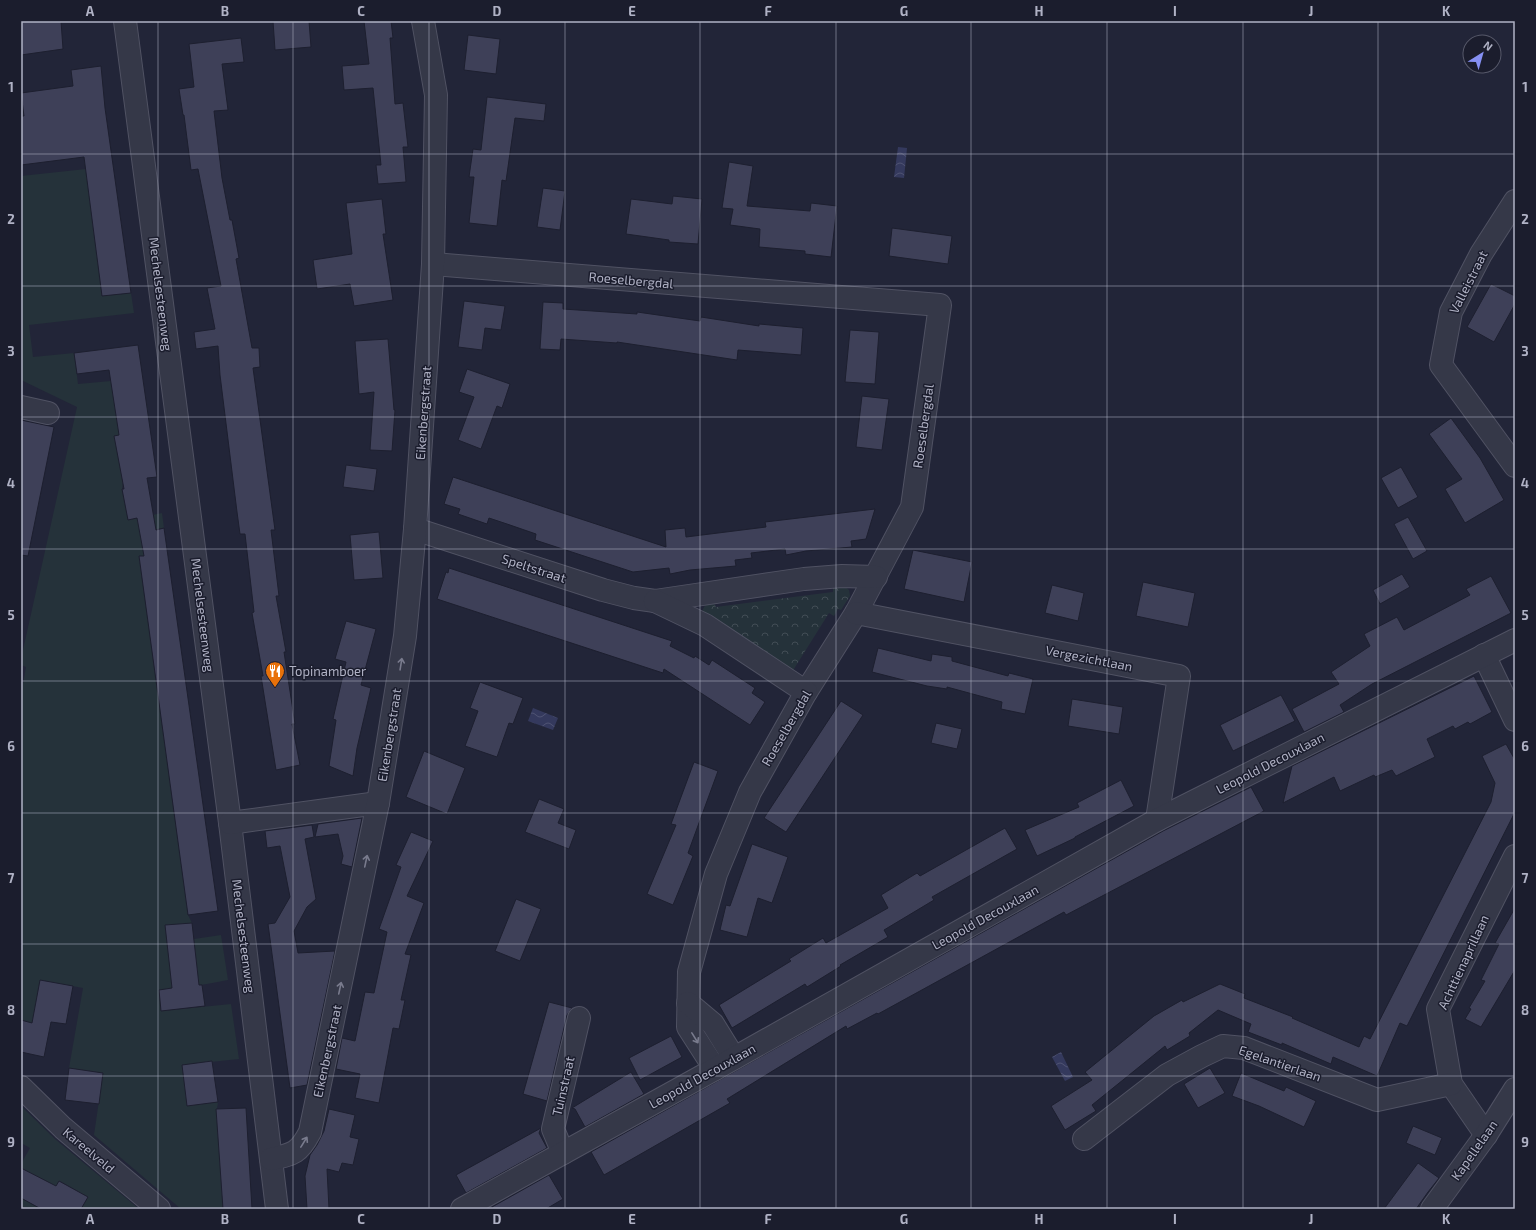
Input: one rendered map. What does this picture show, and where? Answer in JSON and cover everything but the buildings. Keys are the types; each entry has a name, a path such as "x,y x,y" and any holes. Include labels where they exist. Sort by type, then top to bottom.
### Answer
{"street":[{"name":"Mechelsesteenweg","path":"125,21 230,823 277,1209"},
{"name":"Eikenbergstraat","path":"271,1159 291,1154 298,1150 310,1132 378,803 406,636 433,264 436,95 423,21"},
{"name":"Valleistraat","path":"1515,201 1481,254 1451,312 1441,365 1515,466"},
{"name":"Roeselbergdal","path":"433,264 940,304 912,507 876,577 806,692 750,792 716,874 689,972 688,1003 688,1027 715,1069"},
{"path":"21,407 48,413"},
{"name":"Speltstraat","path":"415,528 603,590 634,598 655,601 804,579 842,576 876,577"},
{"name":"Speltstraat","path":"655,601 705,625 806,692"},
{"name":"Vergezichtlaan","path":"856,612 1179,676 1157,820"},
{"name":"Leopold Decouxlaan","path":"468,1208 563,1153 1157,820 1515,640"},
{"path":"1484,655 1515,720"},
{"path":"230,823 378,803"},
{"name":"Achttienaprillaan","path":"1486,1135 1451,1084 1438,1009 1515,856"},
{"path":"688,1003 713,1024 734,1058"},
{"name":"Tuinstraat","path":"563,1153 553,1129 579,1018"},
{"name":"Egelantierlaan","path":"1084,1139 1166,1075 1223,1046 1244,1048 1377,1100 1451,1084"},
{"name":"Kareelveld","path":"21,1087 63,1128 159,1209"},
{"name":"Kapellelaan","path":"1432,1209 1486,1135 1515,1089"}],"green space":[{"path":"86,169 102,296 131,293 134,313 29,325 33,357 74,353 78,384 111,381 116,409 147,404 150,429 114,436 128,520 162,513 164,528 140,532 144,556 139,557 188,915 192,923 165,926 170,967 194,939 221,935 228,980 159,990 161,1011 231,1004 239,1059 182,1065 218,1102 217,1109 223,1209 181,1209 94,1135 103,1073 69,1068 83,988 40,980 37,996 51,999 51,1022 49,1033 26,1028 21,1020 21,695 26,667 21,665 21,659 77,407 21,380 21,176"},
{"path":"844,586 849,590 850,596 841,610 838,609 834,616 829,613 792,672 703,613 703,609 706,604 714,603 716,607 833,592 833,587"},
{"path":"21,1106 55,1139 139,1209 81,1209 88,1197 60,1181 43,1209 21,1209 21,1198 25,1200 38,1177 21,1168 21,1164 30,1148 21,1143"}],"water":[{"path":"898,147 907,148 904,178 894,177"},
{"path":"533,708 558,718 553,730 528,721"},
{"path":"1061,1052 1073,1077 1065,1081 1052,1057"}],"place":[{"name":"Topinamboer","path":"275,688"}]}
